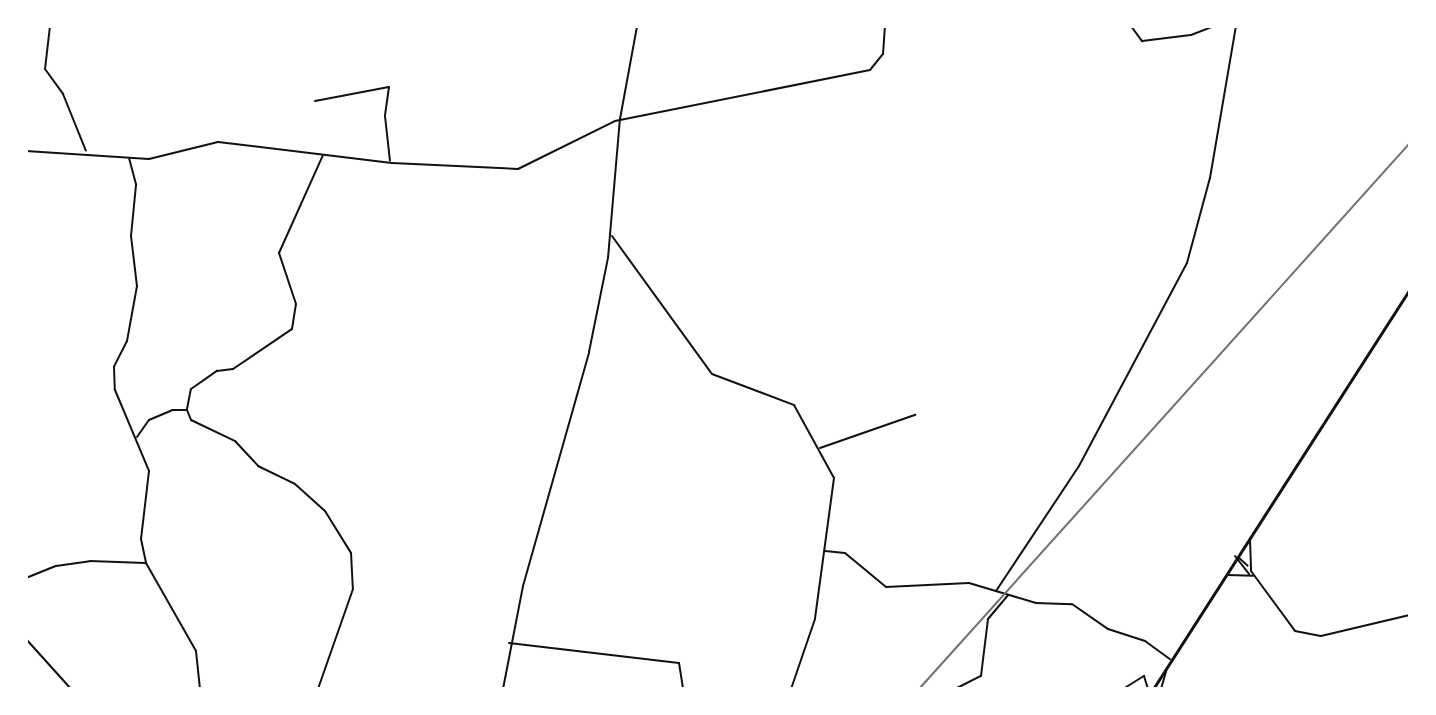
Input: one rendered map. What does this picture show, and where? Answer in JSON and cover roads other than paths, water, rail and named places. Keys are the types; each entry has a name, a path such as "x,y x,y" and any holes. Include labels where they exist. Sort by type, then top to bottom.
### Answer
{"main road":[{"path":"1151,689 1410,288"}],"street":[{"path":"50,26 45,69 62,91 86,152"},
{"path":"503,689 509,643 589,352 612,236 620,119 637,26"},
{"path":"26,151 152,158 213,142 390,162 518,169 620,119 867,71 883,54 885,26"},
{"path":"1131,26 1142,41 1191,35 1215,26"},
{"path":"996,591 1079,466 1187,263 1210,178 1236,26"},
{"path":"315,101 389,87 385,116 390,162"},
{"path":"318,689 350,603 351,553 314,499 262,469 235,441 191,420 187,410 191,389 217,371 233,369 292,329 296,304 279,253 304,206 323,154"},
{"path":"129,157 136,185 131,236 137,286 127,341 113,372 116,397 137,437 150,476 141,539 146,563 196,651 200,689"},
{"path":"612,236 712,374 786,399 819,448 835,482 814,623 791,689"},
{"path":"137,437 149,420 187,410"},
{"path":"819,448 915,415"},
{"path":"1410,463 1410,478"},
{"path":"1252,576 1249,567 1253,530"},
{"path":"825,551 845,553 886,587 969,583 1008,595 1076,605 1108,629 1145,641 1170,659"},
{"path":"1235,556 1249,567"},
{"path":"1235,556 1288,627 1313,637 1410,615"},
{"path":"26,578 56,566 90,561 146,563"},
{"path":"1219,582 1233,573 1252,576"},
{"path":"955,689 981,676 989,616 1008,595"},
{"path":"26,639 71,689"},
{"path":"509,643 679,663 683,689"},
{"path":"1161,689 1167,665"},
{"path":"1123,689 1144,676 1151,689"}],"railway":[{"path":"919,689 1410,143"}]}
